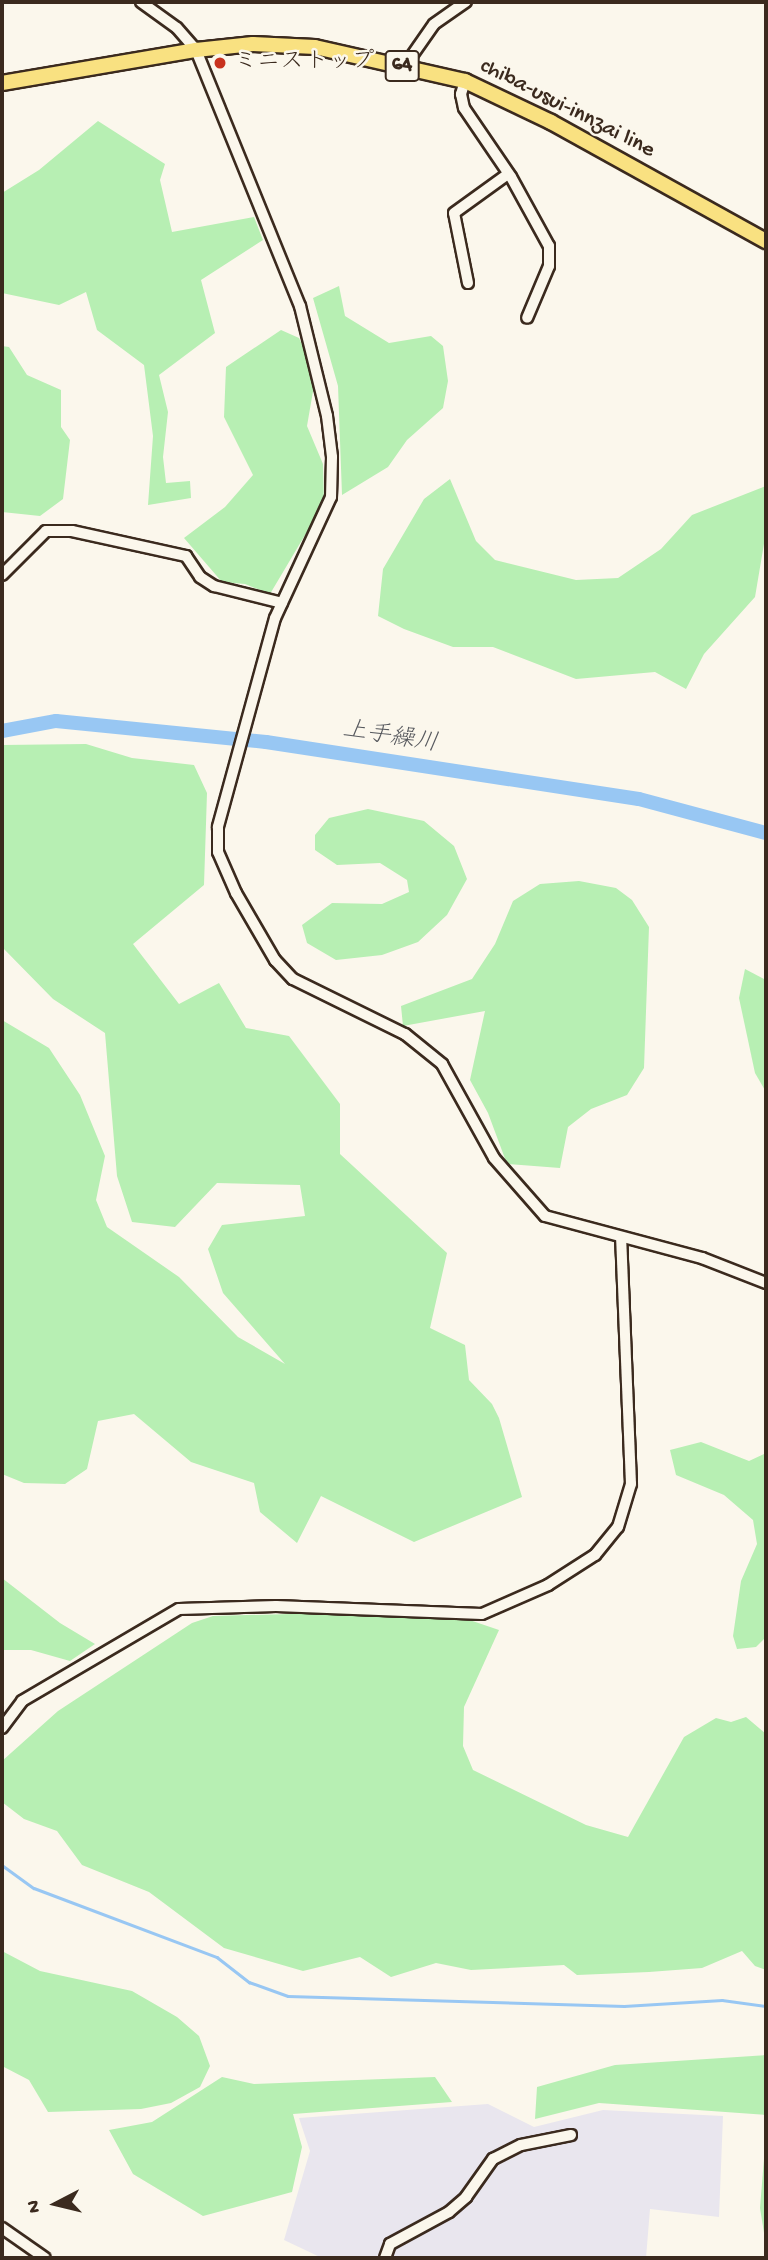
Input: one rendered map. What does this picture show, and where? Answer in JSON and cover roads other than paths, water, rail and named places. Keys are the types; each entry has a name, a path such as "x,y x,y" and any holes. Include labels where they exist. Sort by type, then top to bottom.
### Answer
{"main road":[{"name":"chiba-usui-innzai line","path":"2,83 196,50 277,44 404,67 466,81 551,122 766,241"}],"street":[{"path":"141,2 177,29 196,50 300,306 327,416 331,497 282,603 242,732 218,827 218,852 236,893 275,960 307,989 390,1025 442,1064 494,1158 545,1216 702,1258 766,1283"},
{"path":"404,67 435,24 466,2"},
{"path":"466,81 461,94 464,108 508,174 549,246 548,267 527,318"},
{"path":"468,283 454,213 508,174"},
{"path":"2,575 46,531 72,531 186,556 200,577 214,586 282,603"},
{"path":"2,1728 22,1701 179,1609 276,1606 482,1614 548,1585 595,1555 618,1527 631,1484 621,1237"},
{"path":"385,2258 390,2244 449,2211 466,2197 493,2159 521,2146 571,2134"},
{"path":"2,2228 46,2258"}],"waterway":[{"name":"上手繰川","path":"2,731 56,721 266,742 639,799 766,833"},
{"path":"2,1865 34,1888 217,1957 249,1982 288,1996 624,2006 722,2000 766,2006"}],"place":[{"name":"ミニストップ","path":"220,63"}]}
